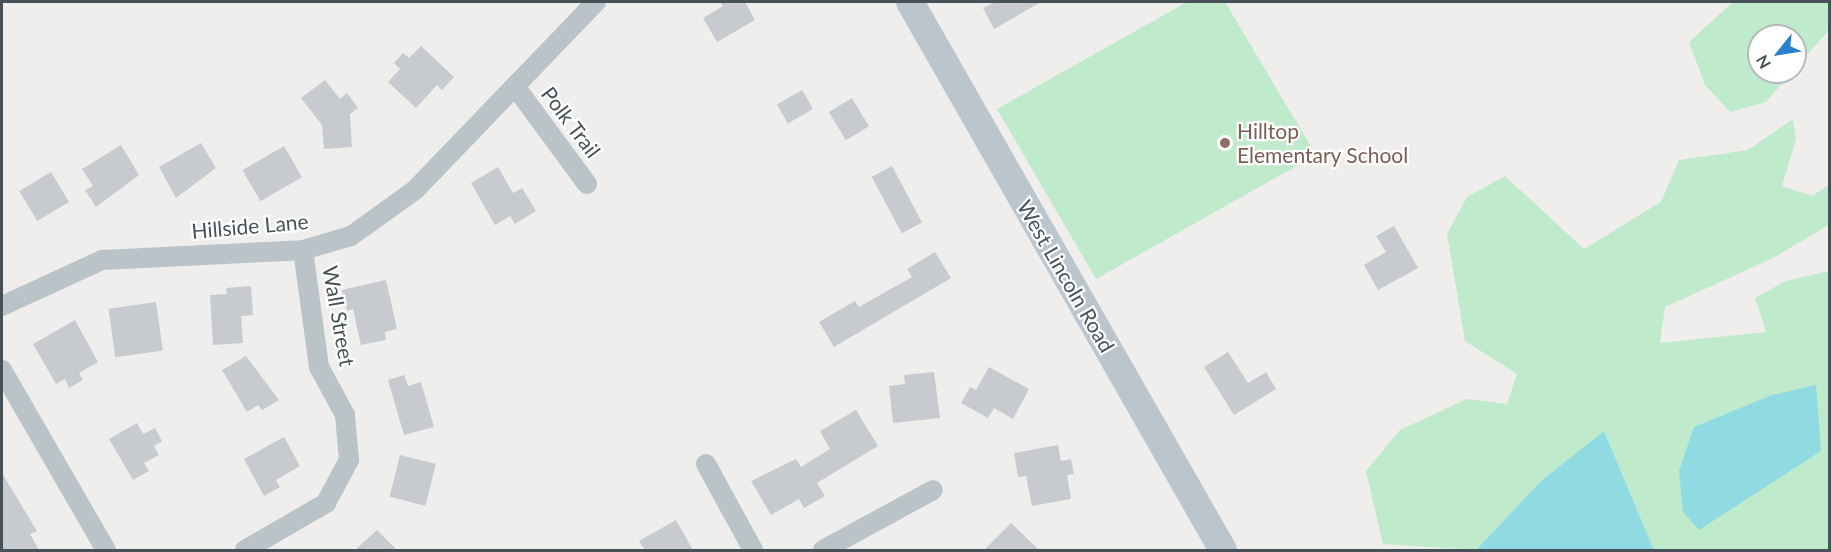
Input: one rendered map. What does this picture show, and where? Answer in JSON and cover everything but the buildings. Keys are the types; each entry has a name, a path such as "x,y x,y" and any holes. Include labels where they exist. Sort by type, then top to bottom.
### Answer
{"street":[{"name":"Hillside Lane","path":"2,306 102,260 303,250 351,236 415,190 517,89 596,2"},
{"name":"West Lincoln Road","path":"910,2 1223,550"},
{"name":"Polk Trail","path":"517,89 587,184"},
{"name":"Wall Street","path":"245,550 326,503 349,460 345,415 319,367 303,250"},
{"path":"2,370 106,550"},
{"path":"706,464 753,550"},
{"path":"823,550 933,489"}],"green space":[{"path":"1187,2 1225,2 1316,155 1096,279 997,109"},
{"path":"1733,2 1829,2 1830,29 1807,55 1807,24 1747,24 1747,84 1782,84 1766,102 1730,112 1705,85 1689,42"},
{"path":"1793,119 1796,139 1782,186 1812,196 1829,185 1829,225 1773,258 1665,307 1660,343 1766,332 1755,298 1786,281 1829,271 1829,550 1654,550 1604,431 1542,480 1476,550 1383,544 1366,471 1400,430 1467,399 1507,404 1517,374 1465,341 1447,234 1467,197 1505,176 1584,249 1661,202 1679,160 1748,150"}],"water":[{"path":"1816,385 1821,451 1699,530 1683,512 1679,471 1694,427 1772,395"},
{"path":"1604,431 1654,550 1476,550 1542,480"}],"place":[{"name":"Hilltop Elementary School","path":"1225,143"}]}
